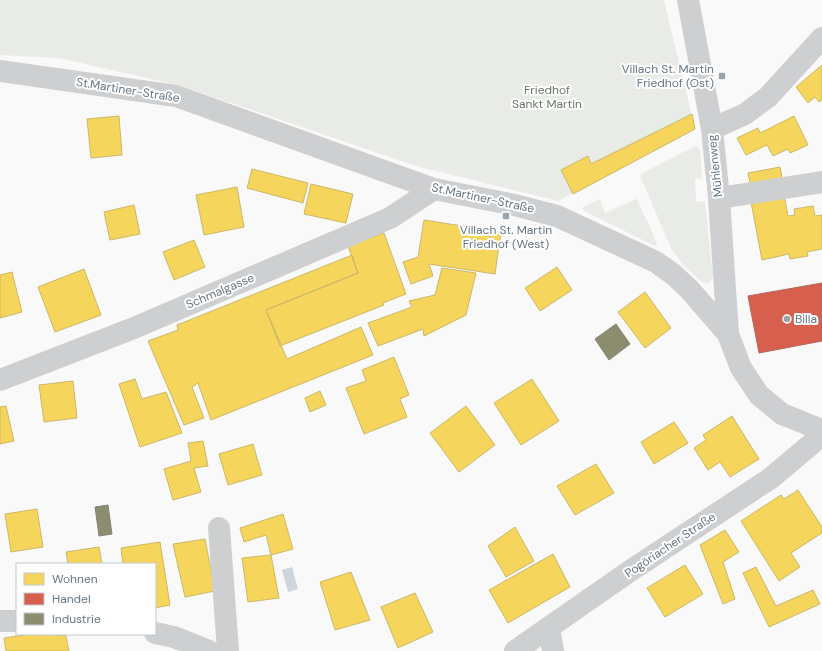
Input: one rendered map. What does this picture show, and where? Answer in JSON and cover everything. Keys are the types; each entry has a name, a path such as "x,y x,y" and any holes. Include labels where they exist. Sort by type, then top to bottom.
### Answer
{"street":[{"name":"Mühlenweg","path":"688,0 712,128 719,198 728,334"},
{"path":"712,128 745,114 768,97 822,38"},
{"name":"St.Martiner-Straße","path":"0,71 176,96 434,189 510,204 557,216 656,262 674,275 689,289 728,334 741,368 759,395 782,414 822,430"},
{"path":"719,198 822,182"},
{"name":"Schmalgasse","path":"0,380 134,328 390,218 434,189"},
{"name":"Pogöriacher Straße","path":"515,651 630,571 771,478 822,435"},
{"path":"219,528 228,651"},
{"path":"0,621 16,621"},
{"path":"549,628 554,651"},
{"path":"156,633 174,636 209,651"}],"green space":[{"name":"Friedhof Sankt Martin","path":"0,0 664,0 695,129 558,201 416,166 178,85 59,58 0,55"},
{"path":"696,146 700,150 702,178 695,179 696,201 705,202 713,277 709,283 702,282 684,266 671,248 640,176 641,174"},
{"path":"600,199 605,213 637,199 657,244 655,246 583,210 583,207"}],"shaded area":[{"path":"292,567 298,589 288,592 282,570"}],"building: Wohnen":[{"path":"822,65 822,100 819,102 815,97 808,103 796,87"},
{"path":"692,114 695,129 573,194 561,170 588,156 591,164"},
{"path":"119,116 122,155 91,158 87,119"},
{"path":"794,116 808,145 790,153 788,149 773,156 767,145 746,155 737,138 758,128 760,133"},
{"path":"780,167 783,182 751,188 748,173"},
{"path":"252,169 308,183 303,203 247,188"},
{"path":"311,184 353,194 346,223 304,214"},
{"path":"237,187 244,227 204,235 196,195"},
{"path":"784,195 788,216 795,215 794,209 813,206 815,216 822,215 822,249 807,252 808,256 790,259 789,254 762,260 751,202"},
{"path":"134,205 140,234 110,240 104,212"},
{"path":"424,220 501,232 495,274 429,264 433,276 411,284 403,262 418,257"},
{"path":"384,233 406,294 383,303 384,305 280,346 266,310 358,273 348,246"},
{"path":"194,240 205,267 174,280 163,252"},
{"path":"352,255 358,273 266,310 287,359 361,327 373,355 211,420 198,383 192,387 204,418 184,425 148,341 178,330 177,325"},
{"path":"557,267 572,290 540,311 525,288"},
{"path":"442,268 476,273 466,315 424,336 423,329 378,346 368,323 412,307 409,301 435,295"},
{"path":"84,269 101,315 55,332 38,287"},
{"path":"12,272 22,312 0,318 0,275"},
{"path":"645,292 671,328 645,348 618,312"},
{"path":"394,357 409,395 400,399 407,417 364,434 346,388 366,381 362,370"},
{"path":"135,379 142,399 166,392 182,433 140,447 119,384"},
{"path":"532,379 559,421 521,445 494,403"},
{"path":"73,381 77,418 44,422 39,385"},
{"path":"320,391 326,405 310,412 305,398"},
{"path":"6,406 14,441 0,444 0,407"},
{"path":"466,406 495,445 459,472 430,433"},
{"path":"732,416 759,459 730,477 720,462 708,470 694,448 706,440 703,435"},
{"path":"674,422 688,443 654,464 641,442"},
{"path":"203,441 208,466 194,468 201,492 173,500 164,469 191,461 188,443"},
{"path":"253,444 262,475 228,485 219,454"},
{"path":"596,464 614,493 575,515 557,486"},
{"path":"798,490 822,527 822,533 791,553 800,567 779,581 741,521 781,495 784,499"},
{"path":"37,509 43,547 11,552 5,514"},
{"path":"283,514 293,549 271,555 266,535 244,542 240,528"},
{"path":"515,527 534,561 506,577 488,546"},
{"path":"725,530 739,552 723,562 735,599 723,604 700,545"},
{"path":"205,539 215,591 185,597 173,544"},
{"path":"160,542 170,605 156,608 156,563 123,563 121,548"},
{"path":"99,547 102,563 68,563 66,552"},
{"path":"553,554 570,587 508,623 489,590"},
{"path":"271,555 279,598 248,602 242,558"},
{"path":"685,565 703,594 665,617 647,588"},
{"path":"756,567 776,606 813,590 820,604 769,627 743,573"},
{"path":"351,572 370,620 335,630 320,582"},
{"path":"415,593 433,632 398,648 381,607"},
{"path":"24,635 66,636 69,651 6,651 4,638"}],"building: Handel":[{"name":"Billa","path":"822,283 822,341 759,353 748,296"}],"building: Industrie":[{"path":"616,324 630,344 609,360 595,339"},
{"path":"108,505 112,534 99,536 95,507"}],"place":[{"name":"Villach St. Martin Friedhof (Ost)","path":"722,76"},
{"name":"Villach St. Martin Friedhof (West)","path":"506,216"},
{"name":"Billa","path":"787,319"}]}
